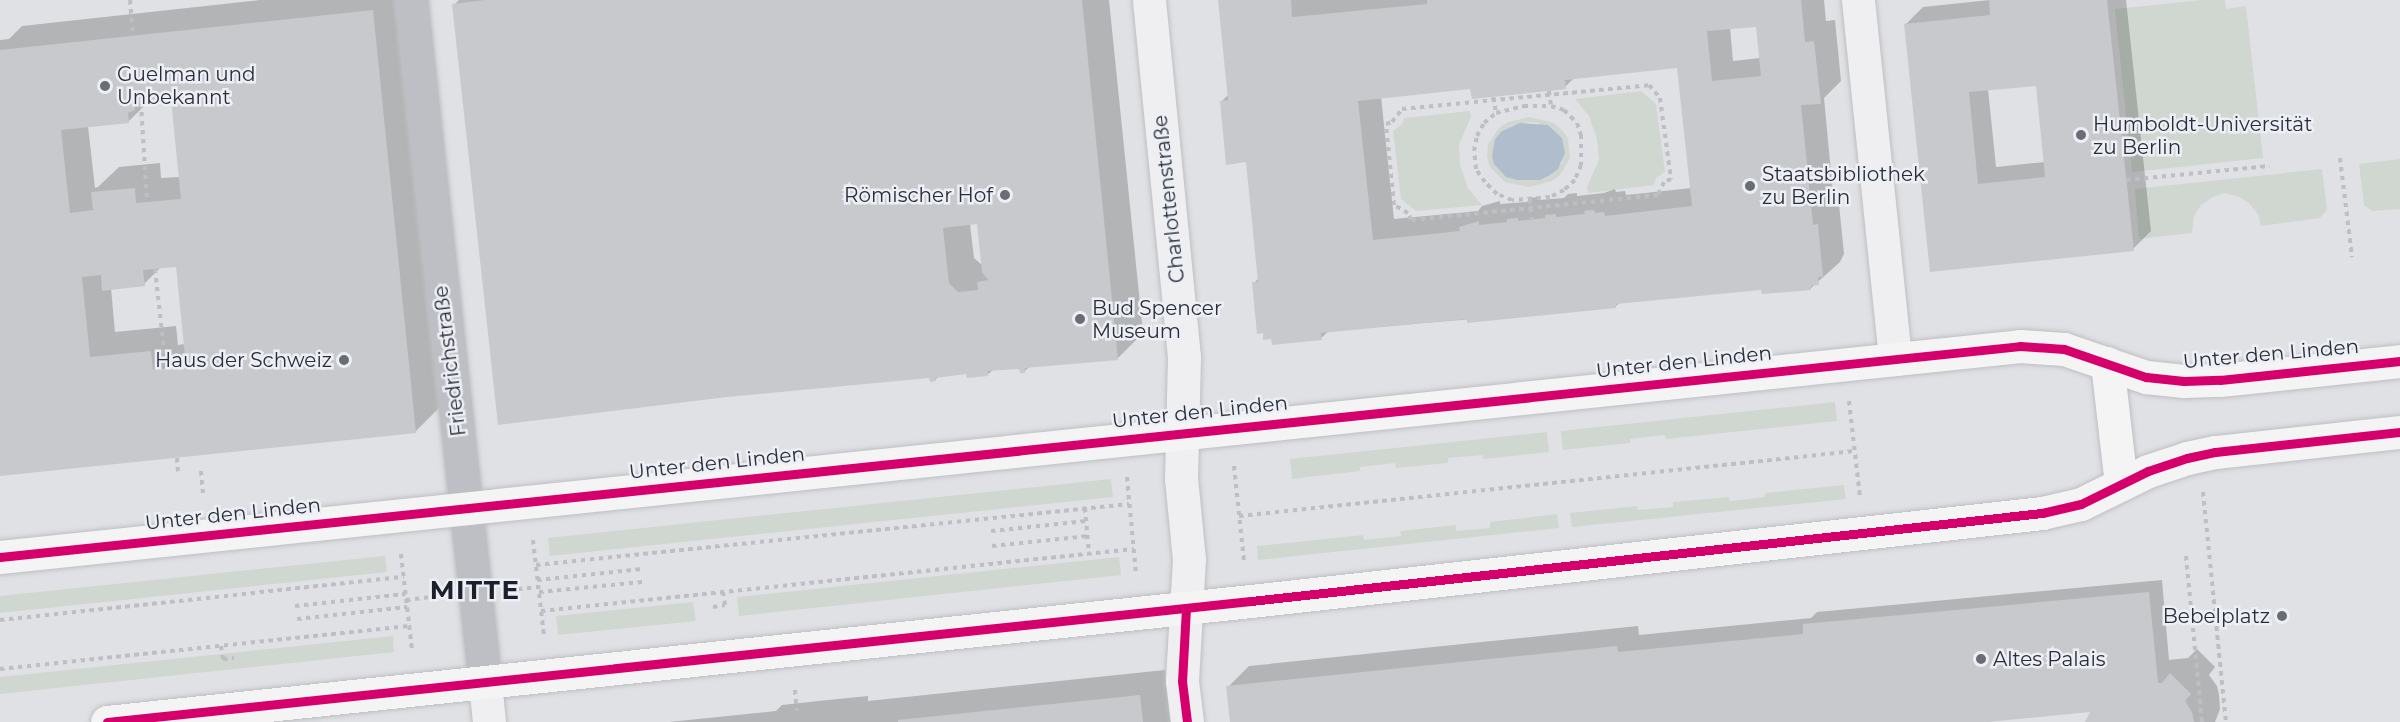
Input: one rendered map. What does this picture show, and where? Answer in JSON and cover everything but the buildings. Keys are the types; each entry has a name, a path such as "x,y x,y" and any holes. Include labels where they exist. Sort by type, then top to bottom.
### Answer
{"main road":[{"name":"Friedrichstraße","path":"411,0 485,682"},
{"name":"Unter den Linden","path":"0,557 1182,432 2032,346 2064,349 2158,380 2205,381 2400,362"},
{"path":"2107,363 2121,484"},
{"path":"107,722 1186,608 2042,513 2081,504 2168,463 2199,455 2400,432"}],"street":[{"name":"Charlottenstraße","path":"1149,0 1184,357 1181,478 1189,559 1182,681 1187,722"},
{"path":"1858,0 1895,359"},
{"name":"Friedrichstraße","path":"485,682 489,722"}],"path":[{"path":"130,0 133,36"},
{"path":"1648,85 1660,98 1671,179 1664,182 1658,195 1411,219 1408,213 1394,205 1386,124 1392,122 1402,108 1549,93 1648,85"},
{"path":"1549,93 1551,106"},
{"path":"1494,98 1496,113"},
{"path":"141,103 147,202"},
{"path":"1524,106 1551,106 1564,110 1577,123 1583,149 1581,165 1575,180 1564,190 1550,196 1512,200 1497,194 1476,169 1474,151 1477,136 1484,123 1496,113 1524,106"},
{"path":"2340,158 2352,257"},
{"path":"2126,180 2269,166"},
{"path":"1530,199 1532,219"},
{"path":"155,269 166,368"},
{"path":"1849,401 1860,497"},
{"path":"1239,516 1855,451"},
{"path":"2199,455 2226,722"},
{"path":"177,458 178,473"},
{"path":"1234,466 1244,561"},
{"path":"201,471 203,493"},
{"path":"1127,477 1136,574"},
{"path":"536,565 1129,504"},
{"path":"1085,508 1089,554"},
{"path":"991,531 1086,521"},
{"path":"992,546 1088,536"},
{"path":"533,540 544,637"},
{"path":"541,611 1134,549"},
{"path":"401,554 412,651"},
{"path":"2186,556 2202,722"},
{"path":"537,580 642,569"},
{"path":"0,620 404,577"},
{"path":"509,590 643,582"},
{"path":"713,607 725,605 723,592"},
{"path":"295,606 405,594"},
{"path":"406,600 442,596"},
{"path":"297,620 407,607"},
{"path":"0,669 409,626"},
{"path":"221,646 223,659 234,658"},
{"path":"795,690 797,711"}],"shaded area":[{"path":"2201,0 2225,0 2226,9 2246,6 2263,158 2132,172 2115,9"},
{"path":"1641,91 1656,104 1665,172 1656,178 1654,185 1588,193 1587,187 1599,160 1597,139 1589,116 1575,99"},
{"path":"1470,111 1471,117 1459,144 1460,165 1468,188 1482,205 1416,211 1401,199 1393,131 1402,124 1404,118"},
{"path":"1530,117 1554,123 1563,131 1568,139 1570,158 1560,175 1552,181 1529,187 1505,182 1490,167 1487,156 1488,144 1499,128 1508,122","holes":["1529,122 1539,123 1563,162 1550,175 1495,139 1511,126"]},
{"path":"2400,159 2400,209 2372,211 2364,205 2359,164"},
{"path":"2322,169 2327,210 2320,218 2261,226 2258,214 2249,203 2225,193 2201,205 2194,216 2192,233 2139,239 2135,189"},
{"path":"1835,402 1837,421 1666,439 1665,435 1630,439 1630,443 1563,450 1561,431"},
{"path":"1547,432 1549,452 1484,459 1482,455 1448,458 1448,463 1396,468 1395,463 1360,467 1360,471 1292,479 1290,459"},
{"path":"1111,479 1113,497 550,556 548,538"},
{"path":"1844,485 1846,499 1572,527 1570,513 1637,506 1638,510 1673,507 1673,502 1729,497 1730,501 1765,497 1765,493"},
{"path":"1557,514 1559,528 1258,560 1257,546 1363,535 1364,540 1401,536 1400,531 1456,525 1456,531 1490,528 1490,522"},
{"path":"385,556 387,572 0,613 0,596"},
{"path":"1119,557 1121,575 739,616 737,597"},
{"path":"693,602 696,621 558,635 556,616"},
{"path":"393,636 394,652 0,694 0,677"}],"water":[{"path":"1520,123 1548,125 1562,138 1565,153 1558,169 1540,180 1518,180 1506,177 1494,164 1492,156 1495,139 1502,131"}],"cycle path":[{"path":"0,557 2020,346 2064,349 2146,377 2184,381 2220,380 2400,361"},
{"path":"107,722 1251,601 2042,513 2081,504 2148,471 2187,458 2215,452 2400,432"},
{"path":"1186,608 1182,681 1187,722"}],"place":[{"name":"Guelman und Unbekannt","path":"105,86"},
{"name":"Humboldt-Universität zu Berlin","path":"2081,135"},
{"name":"Staatsbibliothek zu Berlin","path":"1750,186"},
{"name":"Römischer Hof","path":"1005,195"},
{"name":"Bud Spencer Museum","path":"1080,319"},
{"name":"Haus der Schweiz","path":"344,360"},
{"name":"Bebelplatz","path":"2282,616"},
{"name":"Altes Palais","path":"1981,659"}],"district":[{"name":"MITTE","path":"475,591"}]}
